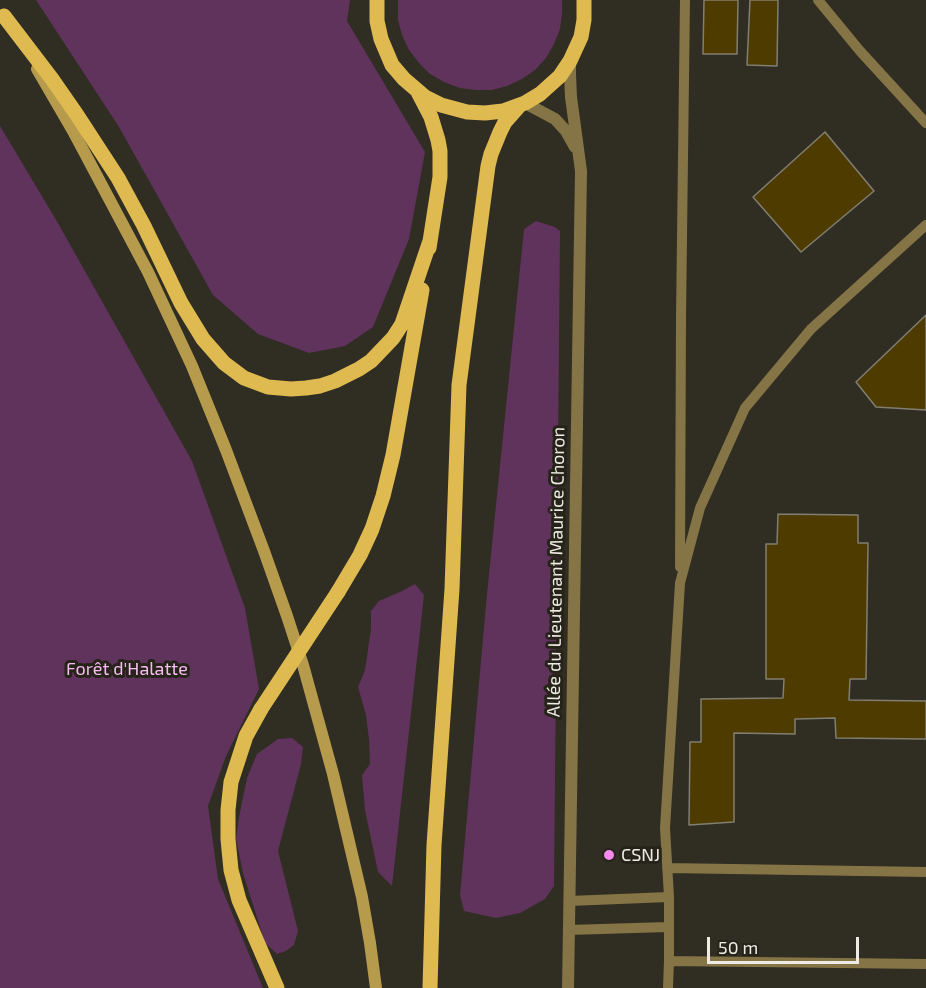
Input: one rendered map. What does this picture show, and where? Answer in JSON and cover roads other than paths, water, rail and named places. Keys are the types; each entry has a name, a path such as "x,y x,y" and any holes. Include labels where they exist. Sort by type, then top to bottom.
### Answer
{"main road":[{"path":"377,0 377,21 384,48 398,72 418,92 441,105 467,112 494,112 523,104"},
{"path":"430,988 434,845 452,589 459,385 488,166 500,132 510,116 523,104 554,83 570,61 583,29 584,0"},
{"path":"2,14 52,79 107,161 144,226 181,303 203,339 224,363 244,378 274,388 306,388 335,381 371,361 393,338 402,324 430,240"},
{"path":"2,14 57,102 135,246 183,346 216,424 274,578 303,665 340,802 381,988"},
{"path":"276,988 239,900 231,870 228,810 231,782 246,736 261,709 360,555 372,529 388,478 440,177 438,140 431,117 418,92"},
{"path":"370,943 376,988"}],"street":[{"name":"Allée du Lieutenant Maurice Choron","path":"568,988 580,194 570,61"},
{"name":"Allée du Lieutenant Maurice Choron","path":"523,104 549,115 560,124 572,140 579,157"}],"lane":[{"path":"668,988 669,897 665,828 680,583 685,0"},
{"path":"818,0 860,51 926,123"},
{"path":"680,583 700,508 745,408 811,329 926,225"},
{"path":"668,868 926,872"},
{"path":"569,901 669,897"},
{"path":"568,930 668,927"},
{"path":"669,961 926,964"}],"place":[{"name":"CSNJ","path":"609,855"}],"park label":[{"name":"Forêt d'Halatte","path":"127,669"}]}
